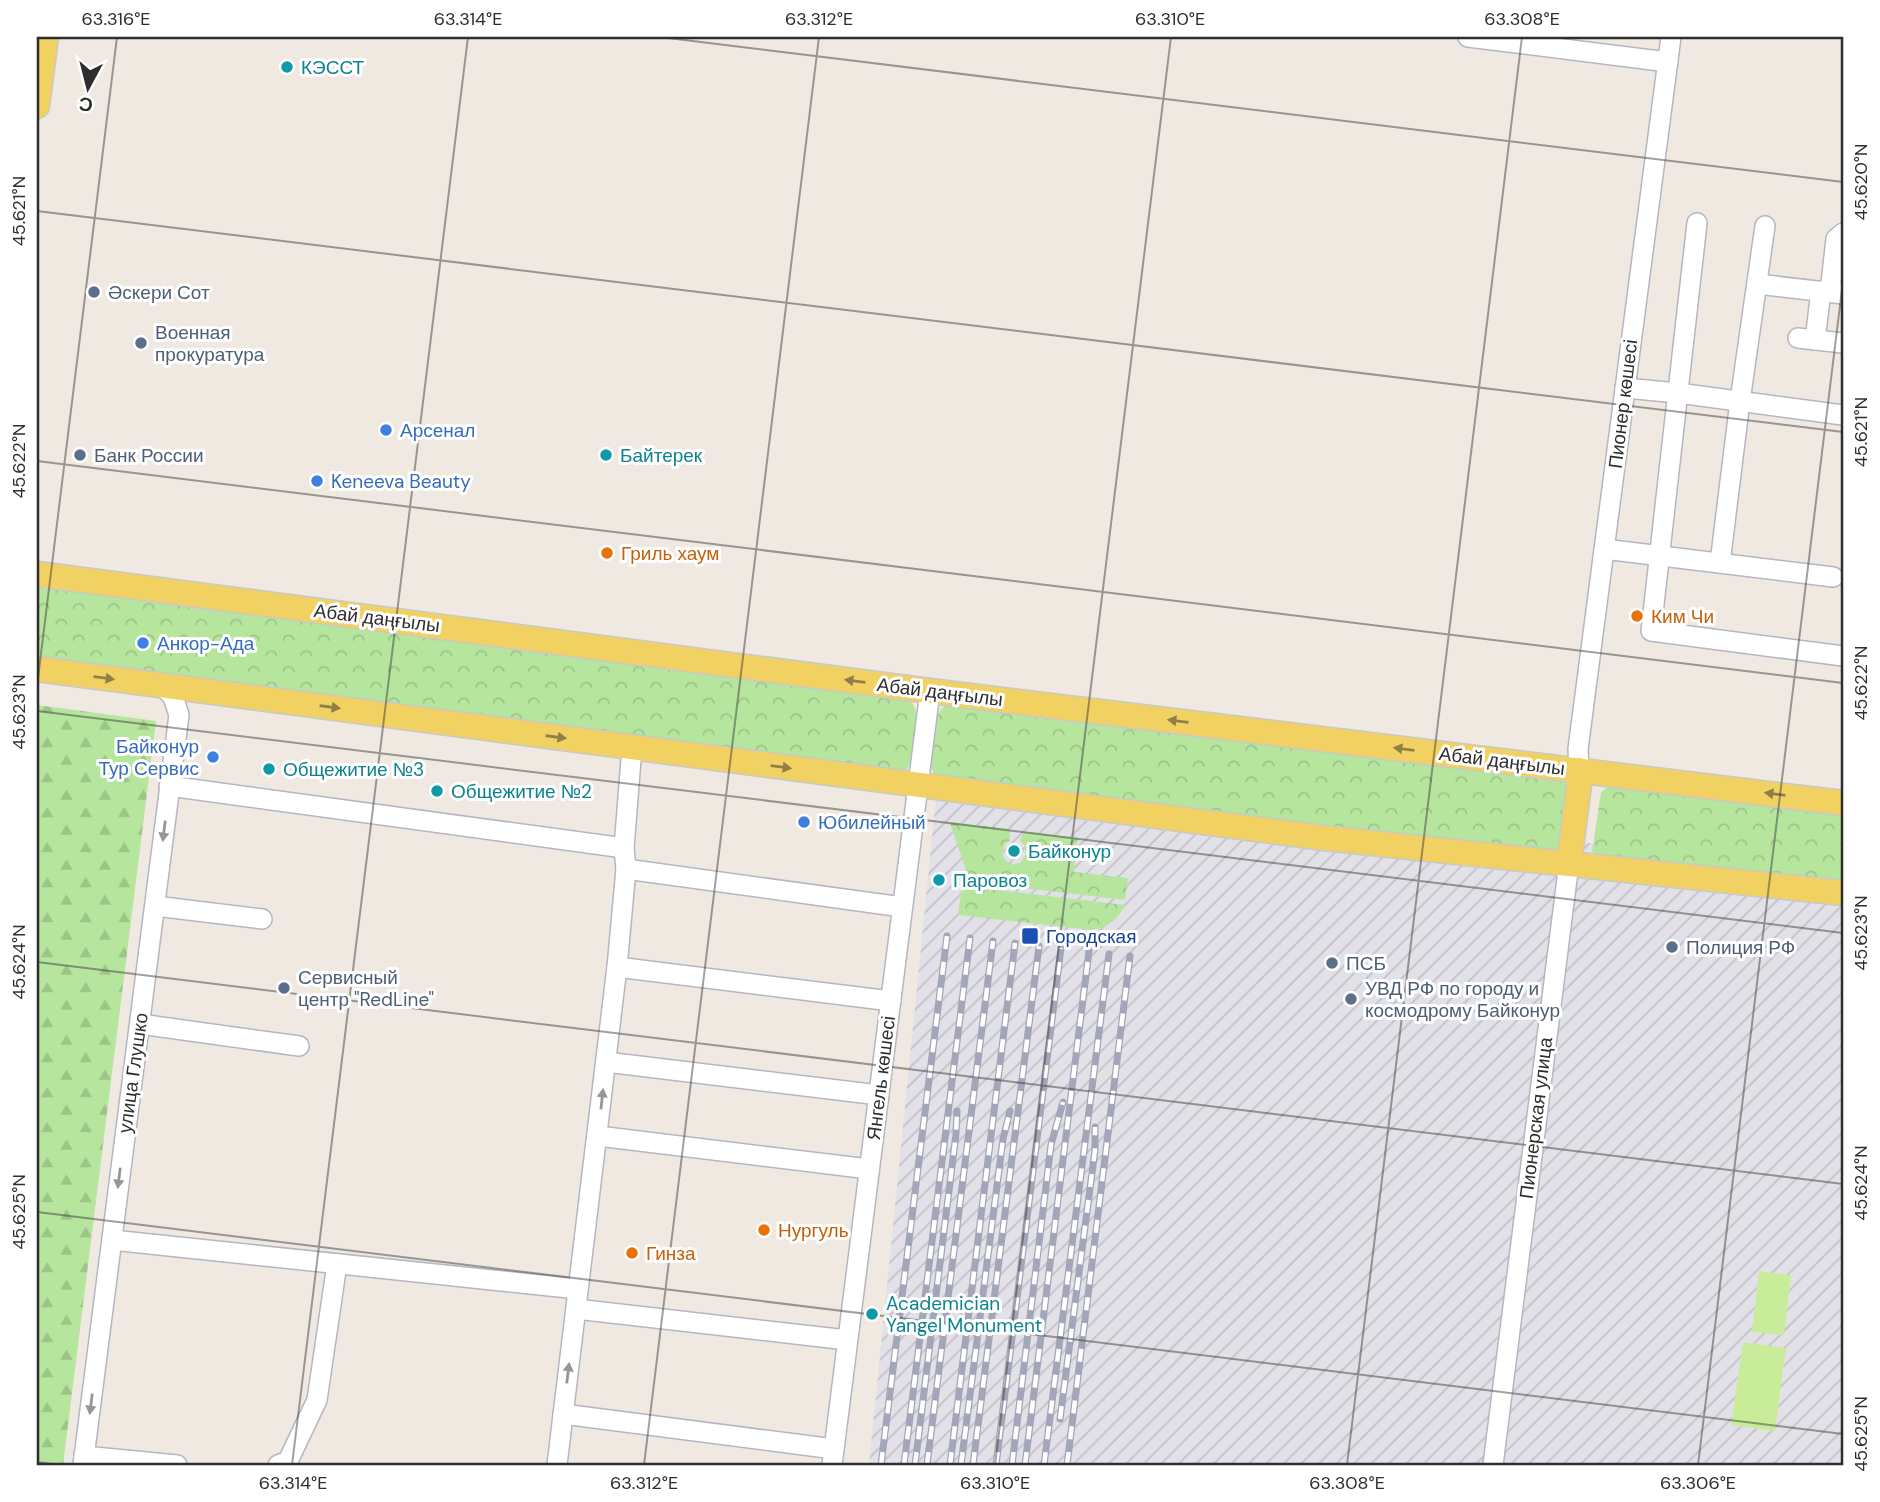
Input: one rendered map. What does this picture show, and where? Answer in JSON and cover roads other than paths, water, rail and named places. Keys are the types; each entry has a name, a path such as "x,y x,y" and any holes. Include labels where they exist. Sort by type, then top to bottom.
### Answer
{"main road":[{"path":"37,106 46,37"},
{"name":"Абай даңғылы","path":"37,574 930,691 1843,803"},
{"path":"37,669 1325,838 1843,893"},
{"name":"Пионерская улица","path":"1569,863 1579,771"}],"street":[{"path":"1468,37 1668,62"},
{"name":"Пионер көшесі","path":"1579,771 1578,749 1671,37"},
{"path":"1697,223 1651,631 1843,656"},
{"path":"1720,563 1765,226"},
{"path":"1843,233 1836,239 1832,292 1807,339 1843,343"},
{"path":"1757,284 1832,292"},
{"path":"1625,388 1843,415"},
{"path":"1604,549 1833,577"},
{"name":"улица Глушко","path":"83,1461 178,715 173,697 163,685"},
{"name":"Янгель көшесі","path":"833,1457 930,691"},
{"path":"557,1465 617,967 626,869 624,848 632,747"},
{"path":"169,786 624,848"},
{"name":"Пионерская улица","path":"1493,1465 1569,863"},
{"path":"626,869 902,906"},
{"path":"155,906 262,919"},
{"path":"617,967 891,1001"},
{"path":"139,1024 299,1046"},
{"path":"606,1062 878,1095"},
{"path":"598,1136 869,1169"},
{"path":"112,1240 337,1264 848,1340"},
{"path":"278,1465 288,1461 317,1400 337,1264"},
{"path":"563,1414 833,1457"},
{"path":"83,1461 177,1465"}],"railway":[{"path":"881,1465 947,936"},
{"path":"904,1465 970,938"},
{"path":"927,1465 993,941"},
{"path":"950,1465 1015,943"},
{"path":"973,1465 1039,946"},
{"path":"996,1465 1061,948"},
{"path":"1025,1465 1089,951"},
{"path":"1044,1465 1109,954"},
{"path":"1067,1465 1130,956"},
{"path":"1012,1465 1051,1145 1063,1102"},
{"path":"915,1465 957,1111"},
{"path":"961,1465 1003,1139 1010,1111"},
{"path":"1060,1419 1095,1150 1095,1127"}],"place":[{"name":"КЭССТ","path":"287,67"},
{"name":"Әскери Сот","path":"94,292"},
{"name":"Военная прокуратура","path":"141,343"},
{"name":"Арсенал","path":"386,430"},
{"name":"Банк России","path":"80,455"},
{"name":"Байтерек","path":"606,455"},
{"name":"Keneeva Beauty","path":"317,481"},
{"name":"Гриль хаум","path":"607,553"},
{"name":"Ким Чи","path":"1637,616"},
{"name":"Анкор-Ада","path":"143,643"},
{"name":"Байконур Тур Сервис","path":"213,757"},
{"name":"Общежитие №3","path":"269,769"},
{"name":"Общежитие №2","path":"437,791"},
{"name":"Юбилейный","path":"804,822"},
{"name":"Байконур","path":"1014,851"},
{"name":"Паровоз","path":"939,880"},
{"name":"Городская","path":"1030,936"},
{"name":"Полиция РФ","path":"1672,947"},
{"name":"ПСБ","path":"1332,963"},
{"name":"Сервисный центр \"RedLine\"","path":"284,988"},
{"name":"УВД РФ по городу и космодрому Байконур","path":"1351,999"},
{"name":"Нургуль","path":"764,1230"},
{"name":"Гинза","path":"632,1253"},
{"name":"Academician Yangel Monument","path":"872,1314"}]}
